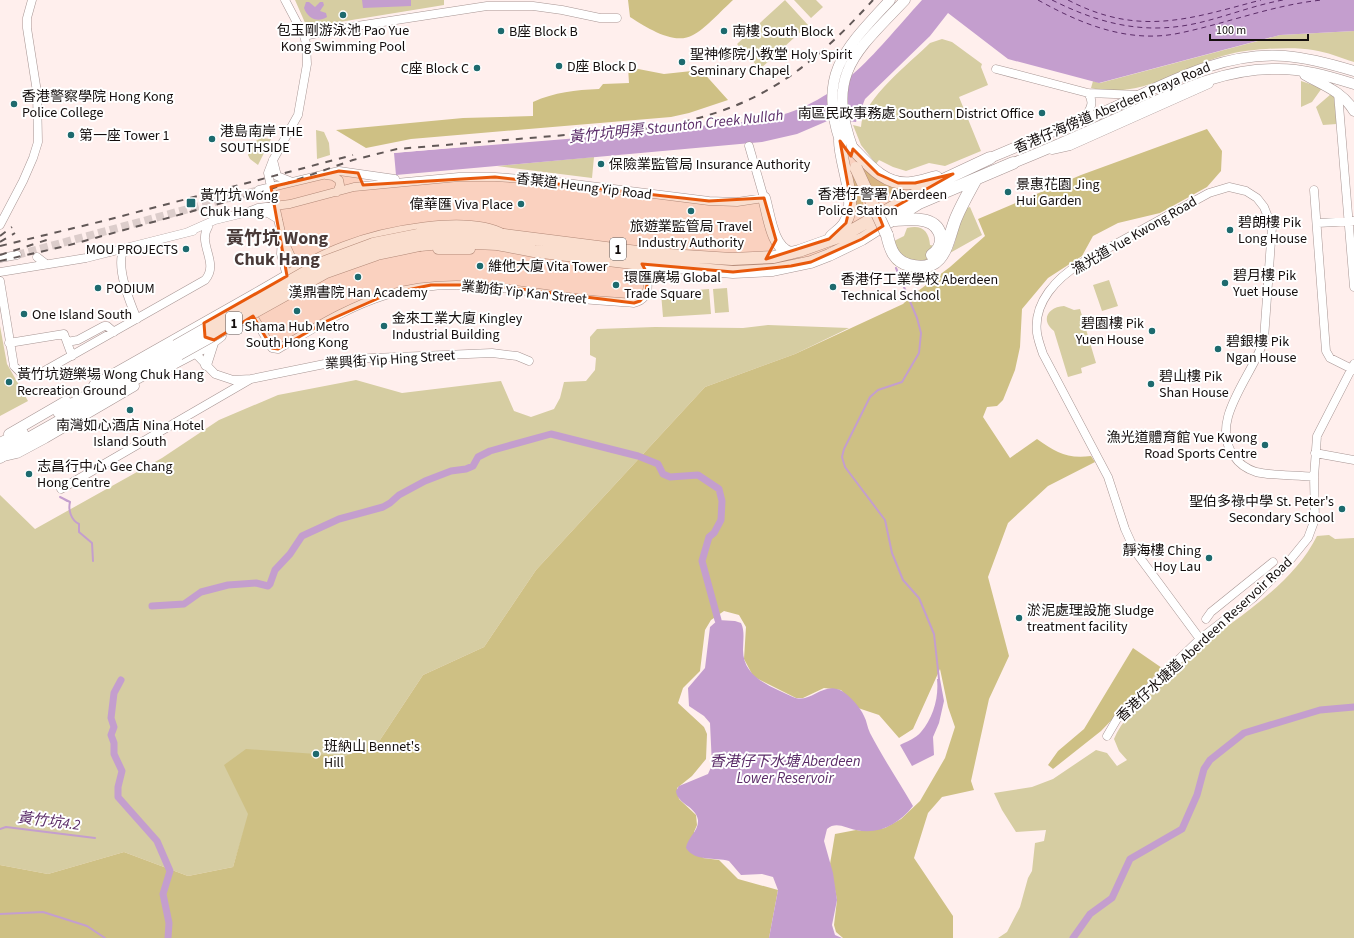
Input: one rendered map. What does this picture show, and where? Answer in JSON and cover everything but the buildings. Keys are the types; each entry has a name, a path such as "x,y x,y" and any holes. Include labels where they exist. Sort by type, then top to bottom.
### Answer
{"highway":[{"path":"840,141 878,174 898,183 910,184 953,174"},
{"path":"829,240 846,223 849,216 851,202 840,153 840,141"},
{"path":"852,152 887,235 902,253 915,258 930,257 937,250 944,247 963,201 976,179"},
{"name":"香港仔海傍道 Aberdeen Praya Road","path":"829,240 844,235 953,174 990,158"},
{"name":"香港仔海傍道 Aberdeen Praya Road","path":"894,220 918,203 962,183 976,179 1014,163"},
{"path":"764,198 776,240 784,251 791,253"},
{"path":"894,220 920,219 929,221 937,228 944,247"},
{"name":"1","path":"419,240 497,244 510,248 641,264 733,272 773,270 811,262 862,240 894,220"},
{"name":"1","path":"1,450 14,447 78,406 326,272 419,240 453,232 492,236 504,235 653,254 756,259 791,253 829,240"},
{"path":"756,259 769,251 776,240"}],"main road":[{"path":"840,141 833,119 831,101 833,85 839,65 854,40 890,0"},
{"path":"852,152 842,112 842,92 845,78 856,53 905,0"},
{"name":"香港仔海傍道 Aberdeen Praya Road","path":"990,158 1085,118 1097,115 1212,65 1252,57 1285,56 1317,60 1354,71"},
{"name":"香港仔海傍道 Aberdeen Praya Road","path":"1014,163 1183,89 1224,75 1266,69 1298,71 1321,75 1354,84"},
{"path":"1298,71 1327,85 1346,99 1354,111"},
{"path":"504,235 493,229 458,226 409,230 354,243 332,252 298,269 6,435 1,450 17,453 45,438 197,351 253,316 341,267 397,254 439,249 496,250 510,248"},
{"path":"204,323 205,336 214,340"},
{"path":"187,332 197,351"},
{"path":"206,365 214,340"}],"street":[{"path":"0,225 26,175 38,142 36,75 27,28 27,18 32,0"},
{"path":"285,0 304,36 308,64 301,106 273,160 268,173 282,237 298,269 302,288"},
{"path":"304,36 331,30 487,6 532,6 562,10 600,18 617,18"},
{"path":"996,69 1088,93 1140,95"},
{"path":"1085,118 1092,105 1091,97 1088,93"},
{"path":"1338,93 1351,221 1354,287"},
{"path":"750,146 764,198"},
{"path":"273,160 277,176 292,182"},
{"name":"香葉道 Heung Yip Road","path":"259,190 339,171 403,181"},
{"path":"358,173 361,179 361,186"},
{"path":"321,175 337,177 340,182 337,192"},
{"name":"香葉道 Heung Yip Road","path":"188,232 219,219 231,217 260,207 276,205 361,186 459,177 495,177 550,181 709,201 737,202 764,198"},
{"name":"漁光道 Yue Kwong Road","path":"1200,639 1135,552 1125,529 1108,477 1043,354 1037,334 1037,322 1040,307 1051,288 1062,276 1081,263 1208,193 1221,189 1233,188 1253,195 1267,211 1272,232 1264,339 1260,352 1229,412 1225,429 1226,441 1234,457 1250,470 1265,473 1314,477"},
{"path":"1314,190 1318,223 1327,355 1353,368"},
{"name":"香葉道 Heung Yip Road","path":"248,212 263,212 278,219"},
{"name":"香葉道 Heung Yip Road","path":"0,272 124,249 208,227 231,217"},
{"path":"1318,223 1351,221"},
{"path":"0,281 14,366 19,372 26,375 39,374 201,283 208,277 211,268 205,236 208,227"},
{"path":"282,237 281,254 287,276"},
{"path":"124,249 120,258 120,266 137,319"},
{"path":"0,258 17,255"},
{"path":"37,257 46,264"},
{"name":"業勤街 Yip Kan Street","path":"253,316 272,348 278,349 346,310 395,292 431,285 488,286 577,298 634,303 640,301 646,294 648,276 641,264"},
{"path":"67,342 78,340 104,326 107,326 114,332"},
{"path":"9,342 64,334 72,356"},
{"path":"197,351 205,358 206,365 215,374 224,378 251,379"},
{"name":"業興街 Yip Hing Street","path":"251,379 316,364 349,359 492,352 516,356 529,361"},
{"name":"香港仔水塘道 Aberdeen Reservoir Road","path":"1107,736 1117,718 1200,639 1253,598 1286,566 1308,538 1316,519 1314,477 1317,436 1353,368"},
{"path":"61,489 251,379"},
{"path":"1315,452 1354,460"},
{"path":"1206,619 1211,612 1272,562"}],"highlighted area":[{"path":"840,141 851,156 853,149 878,174 898,183 915,183 953,174 879,216 883,226 862,239 811,262 791,266 733,272 642,264 648,275 646,294 640,301 634,303 488,285 431,285 388,294 327,321 278,349 272,348 253,316 214,340 205,337 204,323 287,276 271,187 339,171 358,173 363,185 495,177 709,201 764,198 776,240 766,259 829,239 846,223 851,202"}],"shaded area":[{"name":"包玉剛游泳池 Pao Yue Kong Swimming Pool","path":"295,0 444,0 444,5 309,27 306,25"},
{"path":"628,0 733,0 698,32 685,38 677,38 660,34 630,17"},
{"path":"785,0 808,25 760,69 737,44"},
{"path":"794,0 816,0 823,7 811,18"},
{"path":"1354,31 1354,62 1313,50 1283,48 1260,49 1238,52 1212,59 1145,86 1110,90 1091,88 1093,81 1100,83 1280,35"},
{"path":"942,39 952,42 982,64 981,67 988,85 959,97 981,151 945,166 929,163 906,171 893,167 879,160 876,164 861,145 853,125 861,127 863,116 878,94 889,82 930,43"},
{"path":"628,67 664,74 701,70 728,100 689,113 671,117 411,139 366,148 336,130 463,118 533,116 533,102 549,96 565,92 599,89 603,84 629,83"},
{"path":"1301,81 1322,88 1312,102 1301,107"},
{"path":"1331,94 1334,97 1337,124 1323,125 1316,107"},
{"path":"1207,129 1222,151 1221,171 1207,187 1160,213 1118,223 1093,236 1082,256 1048,278 1022,309 1020,347 1015,370 1003,400 997,406 987,407 983,417 1010,458 1037,439 1062,454 1082,457 1091,456 1095,462 1048,486 1008,523 988,577 1009,656 989,699 971,781 974,790 942,797 928,813 914,858 953,916 953,938 843,938 836,932 834,925 837,900 830,864 835,834 856,830 864,831 885,828 901,819 920,801 945,758 955,727 948,707 940,669 913,729 899,738 879,715 858,708 841,690 824,688 803,698 796,698 756,678 752,674 744,659 746,627 739,615 724,611 711,620 705,630 700,671 683,688 678,703 704,727 707,734 706,759 692,776 677,788 679,799 696,815 697,825 694,832 703,858 719,860 738,879 778,890 769,938 0,938 0,865 48,874 124,852 188,876 233,867 248,814 224,765 246,749 344,756 376,746 423,675 484,647 536,570 705,387 795,354 903,304 950,267 985,236 978,219 1081,175"},
{"path":"316,130 324,132 329,143 330,155 317,159"},
{"path":"261,138 271,139 258,165 250,159 248,155 252,143"},
{"path":"594,157 592,178 497,166"},
{"path":"864,169 905,189 893,195 883,193 863,202 864,211 853,216 856,203 850,177 856,176"},
{"path":"970,207 982,235 941,258 935,266 912,275 893,264 884,246 904,236 907,228 921,228 926,232 930,245 952,250 963,209"},
{"path":"1109,280 1118,306 1102,311 1093,285"},
{"path":"727,288 729,312 715,313 713,289"},
{"path":"709,289 711,314 663,317 661,293"},
{"path":"1064,306 1074,310 1080,309 1096,363 1081,368 1082,373 1068,377 1054,331 1047,323 1050,311"},
{"path":"768,325 849,328 795,354 705,387 536,570 484,647 423,675 376,746 344,756 306,754 225,765 249,814 233,867 188,876 124,852 48,874 0,865 0,495 35,529 162,458 219,420 278,395 356,380 402,393 501,381 514,411 531,417 554,409 560,398 564,382 586,381 595,370 596,358 590,355 590,337 597,329 655,327 743,328"},
{"name":"黃竹坑遊樂場 Wong Chuk Hang Recreation Ground","path":"0,326 7,364 28,401 0,416"},
{"path":"1329,535 1335,539 1354,538 1354,938 998,938 1007,932 1020,907 1028,878 1032,871 1035,843 1044,841 1046,830 1016,832 1002,810 994,793 1032,787 1053,779 1096,750 1107,753 1117,766 1127,760 1119,751 1114,739 1117,732 1130,714 1189,656 1260,602 1277,587 1306,555 1317,536"},
{"path":"1133,648 1162,668 1101,731 1053,769 1048,765 1058,751 1084,729"}],"water":[{"path":"362,0 411,0 411,6 363,8"},
{"path":"922,0 1354,0 1354,31 1280,35 1099,83 1008,59 948,13 930,36 865,99 856,122 832,119 797,134 762,142 396,175 394,153 755,121 784,114 808,105 830,92 850,77 886,41"},
{"path":"306,2 309,2 315,7 320,2 323,2 324,5 320,11 326,13 327,17 317,20 308,15 304,8"},
{"name":"香港仔下水塘 Aberdeen Lower Reservoir","path":"718,620 735,621 741,623 744,660 753,675 768,685 799,699 811,696 829,688 835,688 842,691 851,699 862,713 875,742 913,806 901,818 888,827 873,831 864,831 837,825 827,829 824,841 833,873 837,900 832,925 835,935 842,938 769,938 778,890 773,877 762,874 741,875 729,861 700,857 690,852 686,848 688,841 697,828 698,820 694,811 680,799 676,791 679,786 708,774 712,765 710,723 704,716 689,706 688,688 705,668 710,627"},
{"path":"937,679 940,679 944,701 939,723 933,737 934,755 912,766 900,745 919,734 929,720 936,700"}],"pier":[{"path":"693,125 652,132 392,153 394,151"}],"waterway":[{"path":"896,268 917,318 921,333 919,353 902,382 878,390 870,397 844,449 842,457 845,467 885,520 892,553 903,580 919,598 934,634 939,679"},
{"path":"152,606 184,604 201,592 228,585 256,583 268,586 275,570 290,554 302,536 339,519 383,507 399,495 425,481 451,471 466,469 473,466 478,457 490,451 551,434 638,456 658,464 663,474 670,477 698,475 719,489 722,501 721,520 714,533 709,537 702,561 718,620"},
{"path":"67,501 60,497 70,502 69,508 74,520 79,524 79,532 92,543 93,561"},
{"path":"121,680 114,693 111,718 114,727 111,735 114,743 114,754 122,771 118,787 118,797 157,841 170,871 163,894 169,923 168,938"},
{"path":"1073,938 1090,914 1112,898 1130,859 1182,829 1197,795 1204,769 1210,760 1244,733 1320,710 1354,707"},
{"name":"黃竹坑4.2","path":"0,829 6,827 95,838"},
{"path":"0,914 43,912 87,926 105,938"}],"ferry route":[{"path":"1038,0 1088,24 1106,30 1142,36 1161,36 1180,33 1268,10 1304,2 1322,0"},
{"path":"1052,0 1083,14 1115,24 1148,28 1165,28 1195,24 1283,0"},
{"path":"1068,0 1094,11 1118,18 1141,21 1164,21 1187,18 1261,0"}],"tunnel":[{"path":"17,255 259,190"}],"railway":[{"path":"0,261 66,246 262,192 353,160 397,149 650,128 686,121 718,112 747,100 774,86 800,69 824,49 873,0"},
{"path":"0,246 107,220 353,155"},
{"path":"0,236 12,227"},
{"path":"0,242 15,233"},
{"path":"0,255 53,238"}],"place":[{"name":"包玉剛游泳池 Pao Yue Kong Swimming Pool","path":"343,15"},
{"name":"B座 Block B","path":"501,31"},
{"name":"南樓 South Block","path":"724,31"},
{"name":"聖神修院小教堂 Holy Spirit Seminary Chapel","path":"682,62"},
{"name":"D座 Block D","path":"559,66"},
{"name":"C座 Block C","path":"477,68"},
{"name":"香港警察學院 Hong Kong Police College","path":"14,104"},
{"name":"南區民政事務處 Southern District Office","path":"1042,113"},
{"name":"第一座 Tower 1","path":"71,135"},
{"name":"港島南岸 THE SOUTHSIDE","path":"212,139"},
{"name":"保險業監管局 Insurance Authority","path":"601,164"},
{"name":"景惠花園 Jing Hui Garden","path":"1008,192"},
{"name":"香港仔警署 Aberdeen Police Station","path":"810,202"},
{"name":"黃竹坑 Wong Chuk Hang","path":"191,203"},
{"name":"偉華匯 Viva Place","path":"521,204"},
{"name":"旅遊業監管局 Travel Industry Authority","path":"691,211"},
{"name":"碧朗樓 Pik Long House","path":"1230,230"},
{"name":"MOU PROJECTS","path":"186,249"},
{"name":"維他大廈 Vita Tower","path":"480,266"},
{"name":"漢鼎書院 Han Academy","path":"358,277"},
{"name":"碧月樓 Pik Yuet House","path":"1225,283"},
{"name":"環匯廣場 Global Trade Square","path":"616,285"},
{"name":"香港仔工業學校 Aberdeen Technical School","path":"833,287"},
{"name":"PODIUM","path":"98,288"},
{"name":"Shama Hub Metro South Hong Kong","path":"297,311"},
{"name":"One Island South","path":"24,314"},
{"name":"金來工業大廈 Kingley Industrial Building","path":"384,326"},
{"name":"碧園樓 Pik Yuen House","path":"1152,331"},
{"name":"碧銀樓 Pik Ngan House","path":"1218,349"},
{"name":"黃竹坑遊樂場 Wong Chuk Hang Recreation Ground","path":"9,382"},
{"name":"碧山樓 Pik Shan House","path":"1151,384"},
{"name":"南灣如心酒店 Nina Hotel Island South","path":"130,410"},
{"name":"漁光道體育館 Yue Kwong Road Sports Centre","path":"1265,445"},
{"name":"志昌行中心 Gee Chang Hong Centre","path":"29,474"},
{"name":"聖伯多祿中學 St. Peter's Secondary School","path":"1342,509"},
{"name":"靜海樓 Ching Hoy Lau","path":"1209,558"},
{"name":"淤泥處理設施 Sludge treatment facility","path":"1019,618"},
{"name":"班納山 Bennet's Hill","path":"316,754"}],"district":[{"name":"黃竹坑 Wong Chuk Hang","path":"277,248"}],"water label":[{"name":"黃竹坑明渠 Staunton Creek Nullah","path":"676,126"}]}
